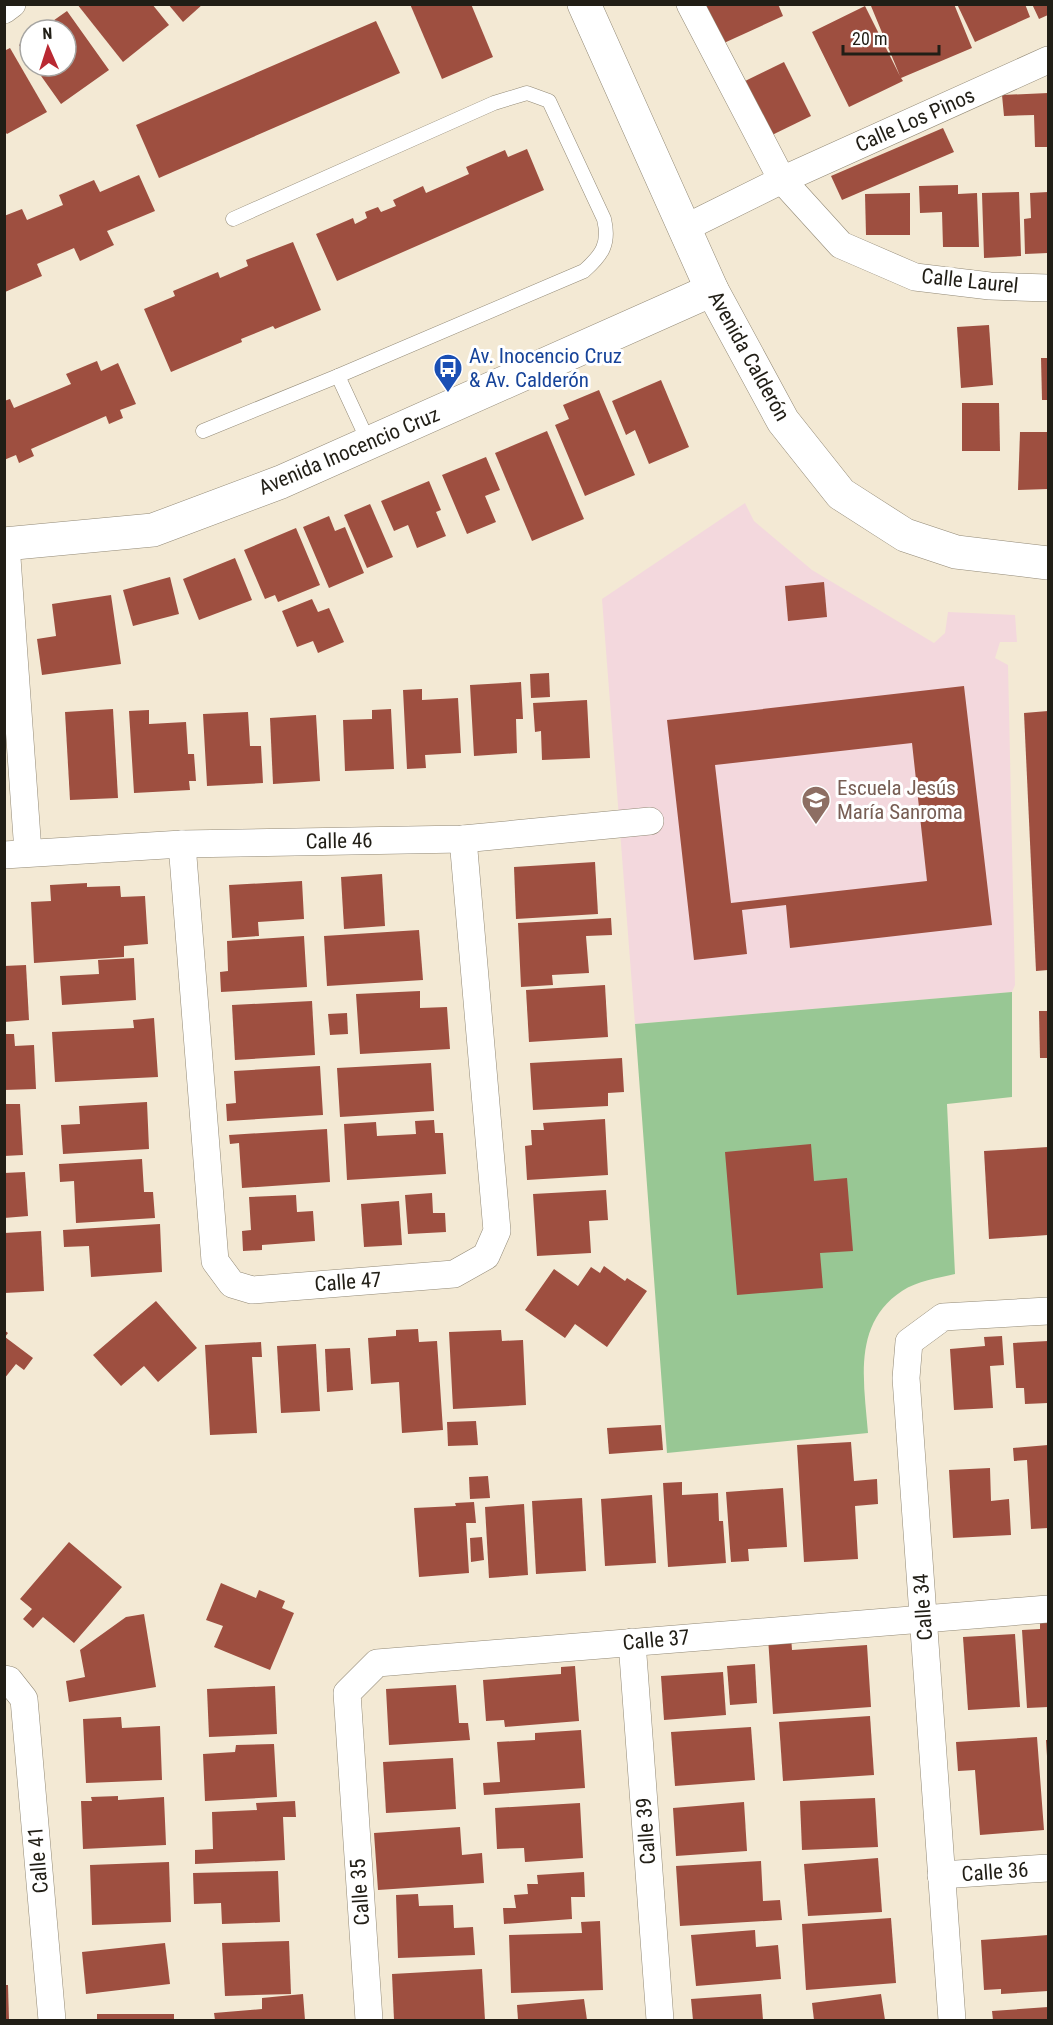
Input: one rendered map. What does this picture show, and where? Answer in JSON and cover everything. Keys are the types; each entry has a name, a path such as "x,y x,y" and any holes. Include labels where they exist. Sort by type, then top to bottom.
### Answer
{"street":[{"path":"4,10 12,4"},
{"name":"Avenida Calderón","path":"584,4 712,290 783,421 841,494 904,535 915,539 956,552 1048,563"},
{"name":"Calle Laurel","path":"690,4 782,180 841,245 915,277 990,286 1048,288"},
{"name":"Calle Los Pinos","path":"683,229 782,180 1048,60"},
{"name":"Avenida Inocencio Cruz","path":"5,544 153,530 281,482 712,290"},
{"name":"Calle 46","path":"5,544 16,854 182,844 463,839 650,821"},
{"name":"Calle 47","path":"182,844 215,1261 232,1284 252,1290 454,1274 486,1256 497,1231 463,839"},
{"name":"Calle 34","path":"952,2020 906,1378 909,1342 943,1317 1048,1311"},
{"name":"Calle 37","path":"351,1763 347,1693 377,1663 1048,1609"},
{"name":"Calle 39","path":"632,1642 660,2020"},
{"name":"Calle 41","path":"4,1679 9,1680 24,1699 52,2020"},
{"name":"Calle 35","path":"351,1763 369,2020"},
{"name":"Calle 36","path":"941,1875 1048,1868"}],"lane":[{"path":"203,430 338,376 584,271 601,256 607,231 604,219 549,101 527,93 494,103 233,219"},
{"path":"338,376 369,443"}],"shaded area":[{"name":"Escuela Jesús María Sanroma","path":"745,503 754,521 812,570 934,643 945,633 948,612 1015,615 1017,642 1000,642 995,658 1008,665 1015,985 1012,992 635,1024 602,599"}],"green space":[{"path":"1012,992 1012,1097 947,1104 955,1274 928,1280 902,1291 886,1304 875,1320 868,1337 865,1355 868,1433 667,1453 635,1024"}],"building":[{"path":"77,4 152,4 169,25 123,62"},
{"path":"168,4 203,4 183,22"},
{"path":"410,4 471,4 493,57 442,79"},
{"path":"705,4 778,4 783,16 724,43"},
{"path":"875,4 954,4 972,48 901,78 903,81 849,107 812,32 865,6 900,76 871,6"},
{"path":"957,4 1025,4 1030,17 975,42"},
{"path":"1032,4 1048,4 1048,15 1039,19"},
{"path":"67,11 72,18 57,18"},
{"path":"376,21 400,73 159,178 136,125"},
{"path":"78,26 109,70 61,104 43,78 78,78"},
{"path":"10,48 18,62 18,78 27,78 47,112 7,134 4,131 4,51"},
{"path":"784,62 811,116 770,136 743,82"},
{"path":"1048,93 1048,147 1035,147 1034,115 1004,116 1002,95"},
{"path":"943,128 954,152 842,200 831,176"},
{"path":"527,149 544,190 337,281 316,234 353,218 355,224 367,218 365,212 378,207 381,212 396,206 393,200 423,186 426,193 469,174 466,167 505,150 508,157"},
{"path":"139,175 155,211 107,231 114,245 80,261 74,248 37,264 42,276 5,292 4,216 22,209 27,220 63,205 59,195 94,180 100,192"},
{"path":"958,185 958,194 977,193 979,247 943,247 942,212 920,213 919,186"},
{"path":"1019,192 1021,256 984,258 982,193"},
{"path":"1048,192 1048,253 1025,254 1024,219 1031,218 1030,193"},
{"path":"910,193 910,235 866,235 865,194"},
{"path":"293,242 321,310 275,329 273,326 241,339 242,342 171,372 144,309 175,296 173,291 218,272 220,278 248,266 246,260"},
{"path":"989,325 993,385 961,388 957,327"},
{"path":"1041,358 1048,358 1048,400 1042,400"},
{"path":"97,361 101,371 118,363 136,404 120,410 123,418 109,424 106,416 31,449 34,456 19,463 16,455 4,460 4,401 10,399 14,408 71,384 66,374"},
{"path":"661,380 689,447 649,464 635,430 626,435 612,401"},
{"path":"599,390 635,475 585,496 555,425 569,419 563,405"},
{"path":"962,403 999,403 1000,451 962,451"},
{"path":"547,431 584,519 532,541 495,453"},
{"path":"1020,432 1048,432 1048,489 1018,490"},
{"path":"486,457 500,490 485,496 496,522 467,534 442,475"},
{"path":"429,481 441,510 436,512 446,536 417,548 408,525 394,531 381,501"},
{"path":"370,504 393,557 367,568 344,515"},
{"path":"329,516 335,531 345,527 364,573 329,588 303,527"},
{"path":"296,528 320,585 278,602 275,595 265,599 244,550"},
{"path":"235,558 252,600 199,620 183,579"},
{"path":"170,577 179,614 133,626 123,590"},
{"path":"824,582 827,617 788,621 785,586"},
{"path":"111,595 121,664 42,675 37,639 56,636 52,604"},
{"path":"312,599 318,612 329,608 344,642 318,653 313,641 297,647 282,611"},
{"path":"549,673 550,697 531,698 530,674"},
{"path":"521,682 523,719 516,719 517,753 474,756 470,685"},
{"path":"964,686 992,925 790,948 786,905 742,910 747,954 694,960 667,720","holes":["912,743 927,881 731,903 715,765"]},
{"path":"422,689 422,700 458,698 461,753 425,755 426,768 407,769 403,690"},
{"path":"587,700 590,758 542,760 541,731 535,732 533,703"},
{"path":"113,709 118,798 70,800 65,712"},
{"path":"391,709 394,769 345,771 343,720 372,719 372,710"},
{"path":"149,710 149,724 186,722 188,754 194,754 196,781 189,781 190,790 134,793 129,711"},
{"path":"1048,711 1048,970 1036,971 1024,713"},
{"path":"248,712 250,746 261,746 263,783 207,786 203,714"},
{"path":"316,715 320,781 273,784 270,718"},
{"path":"595,862 598,914 516,919 514,867"},
{"path":"382,874 385,926 344,929 341,877"},
{"path":"302,881 304,919 258,922 259,936 232,938 229,885"},
{"path":"87,883 87,887 120,886 121,897 145,896 148,944 124,946 124,957 34,963 31,902 51,901 50,885"},
{"path":"611,918 612,935 586,936 589,973 552,975 553,985 521,987 518,923"},
{"path":"419,930 423,980 327,986 324,936"},
{"path":"304,936 307,987 221,992 220,972 228,971 227,941"},
{"path":"134,958 136,1000 62,1005 60,976 99,974 98,960"},
{"path":"26,965 29,1020 4,1022 4,966"},
{"path":"605,985 608,1037 529,1042 526,990"},
{"path":"420,991 420,1008 447,1007 450,1049 360,1054 356,994"},
{"path":"312,1001 315,1055 235,1060 232,1005"},
{"path":"1039,1011 1048,1011 1048,1058 1040,1058"},
{"path":"347,1013 348,1034 330,1035 328,1014"},
{"path":"154,1018 158,1077 55,1082 52,1032 134,1028 133,1020"},
{"path":"4,1034 14,1034 15,1046 34,1045 36,1089 4,1090"},
{"path":"622,1058 624,1092 608,1093 608,1106 533,1110 530,1063"},
{"path":"431,1063 434,1111 340,1117 337,1068"},
{"path":"320,1066 323,1115 227,1121 226,1104 236,1103 234,1071"},
{"path":"147,1102 149,1149 63,1154 61,1125 80,1124 79,1106"},
{"path":"4,1104 20,1104 23,1155 4,1156"},
{"path":"605,1119 608,1175 527,1180 525,1146 532,1145 531,1130 544,1130 543,1123"},
{"path":"434,1120 435,1133 443,1133 446,1174 347,1180 344,1124 376,1122 377,1136 416,1134 415,1121"},
{"path":"327,1129 330,1182 242,1188 239,1143 230,1144 229,1135"},
{"path":"811,1144 814,1181 847,1178 853,1251 820,1253 823,1288 737,1295 725,1152"},
{"path":"1048,1147 1048,1235 989,1239 984,1151"},
{"path":"142,1159 144,1192 153,1192 155,1218 76,1223 74,1181 60,1182 59,1164"},
{"path":"25,1172 28,1216 4,1218 4,1173"},
{"path":"606,1190 608,1220 589,1221 591,1253 537,1256 533,1194"},
{"path":"432,1193 433,1213 445,1213 446,1232 408,1234 405,1195"},
{"path":"296,1195 297,1212 313,1211 315,1241 262,1245 262,1250 243,1251 242,1231 251,1230 249,1197"},
{"path":"399,1201 402,1245 364,1247 361,1204"},
{"path":"160,1224 162,1272 91,1277 89,1246 64,1247 63,1230"},
{"path":"41,1231 44,1291 4,1293 4,1233"},
{"path":"604,1266 625,1281 627,1278 647,1291 607,1347 575,1324 565,1338 525,1310 554,1269 578,1286 591,1267 600,1273"},
{"path":"156,1301 197,1348 158,1382 144,1366 121,1386 93,1355"},
{"path":"418,1329 419,1342 437,1341 443,1430 402,1433 399,1382 371,1384 368,1338 396,1336 396,1330"},
{"path":"4,1330 8,1333 5,1337 33,1358 24,1370 16,1364 4,1379"},
{"path":"501,1330 502,1341 523,1340 526,1405 453,1409 449,1332"},
{"path":"1002,1336 1004,1365 990,1366 993,1408 954,1410 950,1349 985,1346 984,1337"},
{"path":"1048,1341 1048,1403 1025,1404 1024,1388 1016,1388 1013,1343"},
{"path":"261,1342 262,1357 252,1357 257,1433 210,1435 205,1345"},
{"path":"316,1344 320,1411 281,1413 277,1346"},
{"path":"350,1348 353,1390 327,1392 325,1349"},
{"path":"476,1421 478,1445 448,1446 447,1422"},
{"path":"661,1425 663,1450 609,1454 607,1428"},
{"path":"851,1442 854,1481 877,1479 878,1504 855,1506 858,1559 804,1562 797,1445"},
{"path":"1048,1445 1048,1528 1031,1529 1027,1460 1014,1461 1013,1448"},
{"path":"990,1468 991,1501 1009,1499 1011,1535 953,1538 949,1470"},
{"path":"488,1476 490,1498 470,1499 469,1477"},
{"path":"682,1482 682,1495 718,1493 719,1521 723,1521 726,1563 668,1567 663,1483"},
{"path":"783,1488 787,1547 748,1549 749,1561 731,1562 726,1492"},
{"path":"652,1495 656,1563 605,1566 601,1499"},
{"path":"582,1498 586,1571 536,1574 532,1501"},
{"path":"474,1502 476,1523 466,1523 469,1573 419,1577 414,1508 456,1506 455,1503"},
{"path":"524,1504 528,1575 489,1578 485,1507"},
{"path":"482,1537 484,1560 471,1562 470,1538"},
{"path":"69,1542 122,1587 74,1643 43,1617 33,1628 23,1619 32,1609 20,1599"},
{"path":"221,1583 256,1598 259,1590 285,1601 282,1608 294,1613 270,1670 214,1647 223,1626 206,1620"},
{"path":"144,1614 156,1687 69,1702 66,1681 85,1677 80,1650 126,1617"},
{"path":"1048,1619 1048,1707 1027,1708 1022,1630 1040,1629 1040,1620"},
{"path":"1015,1634 1020,1707 968,1710 963,1637"},
{"path":"791,1636 792,1650 867,1645 871,1707 773,1714 768,1637"},
{"path":"755,1664 757,1703 730,1705 727,1666"},
{"path":"575,1666 579,1721 505,1727 504,1720 486,1721 483,1680 561,1674 561,1667"},
{"path":"723,1672 726,1715 664,1720 661,1676"},
{"path":"456,1685 459,1723 468,1723 470,1740 389,1745 386,1689"},
{"path":"275,1686 277,1734 209,1737 207,1689"},
{"path":"870,1716 874,1775 783,1781 779,1722"},
{"path":"121,1717 122,1728 160,1726 162,1780 86,1783 83,1719"},
{"path":"751,1727 755,1780 675,1786 671,1732"},
{"path":"581,1730 585,1788 484,1795 483,1783 500,1782 497,1742 535,1740 535,1733"},
{"path":"1037,1737 1044,1830 980,1835 975,1770 958,1771 956,1742"},
{"path":"1046,1740 1048,1740 1047,1756"},
{"path":"274,1744 277,1797 205,1801 203,1754 235,1752 236,1745"},
{"path":"453,1758 456,1809 386,1813 383,1762"},
{"path":"118,1796 118,1800 164,1797 166,1845 83,1849 81,1801 92,1801 91,1797"},
{"path":"875,1798 878,1847 802,1850 800,1801"},
{"path":"295,1801 296,1817 283,1817 285,1860 195,1864 195,1850 213,1849 212,1812 257,1810 256,1803"},
{"path":"744,1802 747,1851 676,1856 673,1808"},
{"path":"580,1803 583,1858 525,1862 524,1848 497,1849 495,1808"},
{"path":"460,1827 462,1855 482,1853 484,1883 378,1890 374,1833"},
{"path":"878,1858 882,1912 808,1916 804,1864"},
{"path":"761,1861 763,1901 780,1900 782,1920 680,1926 676,1866"},
{"path":"169,1862 171,1922 92,1925 90,1865"},
{"path":"278,1871 280,1922 222,1924 221,1903 194,1904 193,1873"},
{"path":"584,1872 585,1897 571,1897 572,1919 504,1924 503,1908 516,1908 514,1895 528,1894 527,1884 538,1884 537,1875"},
{"path":"418,1894 419,1906 453,1905 454,1928 473,1927 475,1955 398,1958 396,1895"},
{"path":"891,1918 896,1983 806,1990 802,1924"},
{"path":"600,1921 603,1990 511,1993 509,1935 582,1933 581,1922"},
{"path":"755,1930 756,1947 778,1945 781,1979 696,1986 691,1935"},
{"path":"1048,1935 1048,1991 1001,1994 1001,1989 984,1990 981,1940"},
{"path":"289,1941 291,1994 225,1996 222,1943"},
{"path":"165,1943 170,1984 86,1994 82,1952"},
{"path":"482,1969 485,2020 394,2020 392,1974"},
{"path":"4,1985 8,1985 9,2020 4,2020"},
{"path":"303,1994 305,2020 215,2020 214,2013 262,2009 262,1998"},
{"path":"761,1994 763,2020 693,2020 691,1999"},
{"path":"881,1994 885,2020 814,2020 812,2003"},
{"path":"584,1999 587,2020 518,2020 517,2005"},
{"path":"1048,2007 1048,2020 993,2020 992,2011"},
{"path":"97,2014 174,2014 174,2020 97,2020"}],"place":[{"name":"Av. Inocencio Cruz & Av. Calderón","path":"448,394"},
{"name":"Escuela Jesús María Sanroma","path":"816,826"}]}
